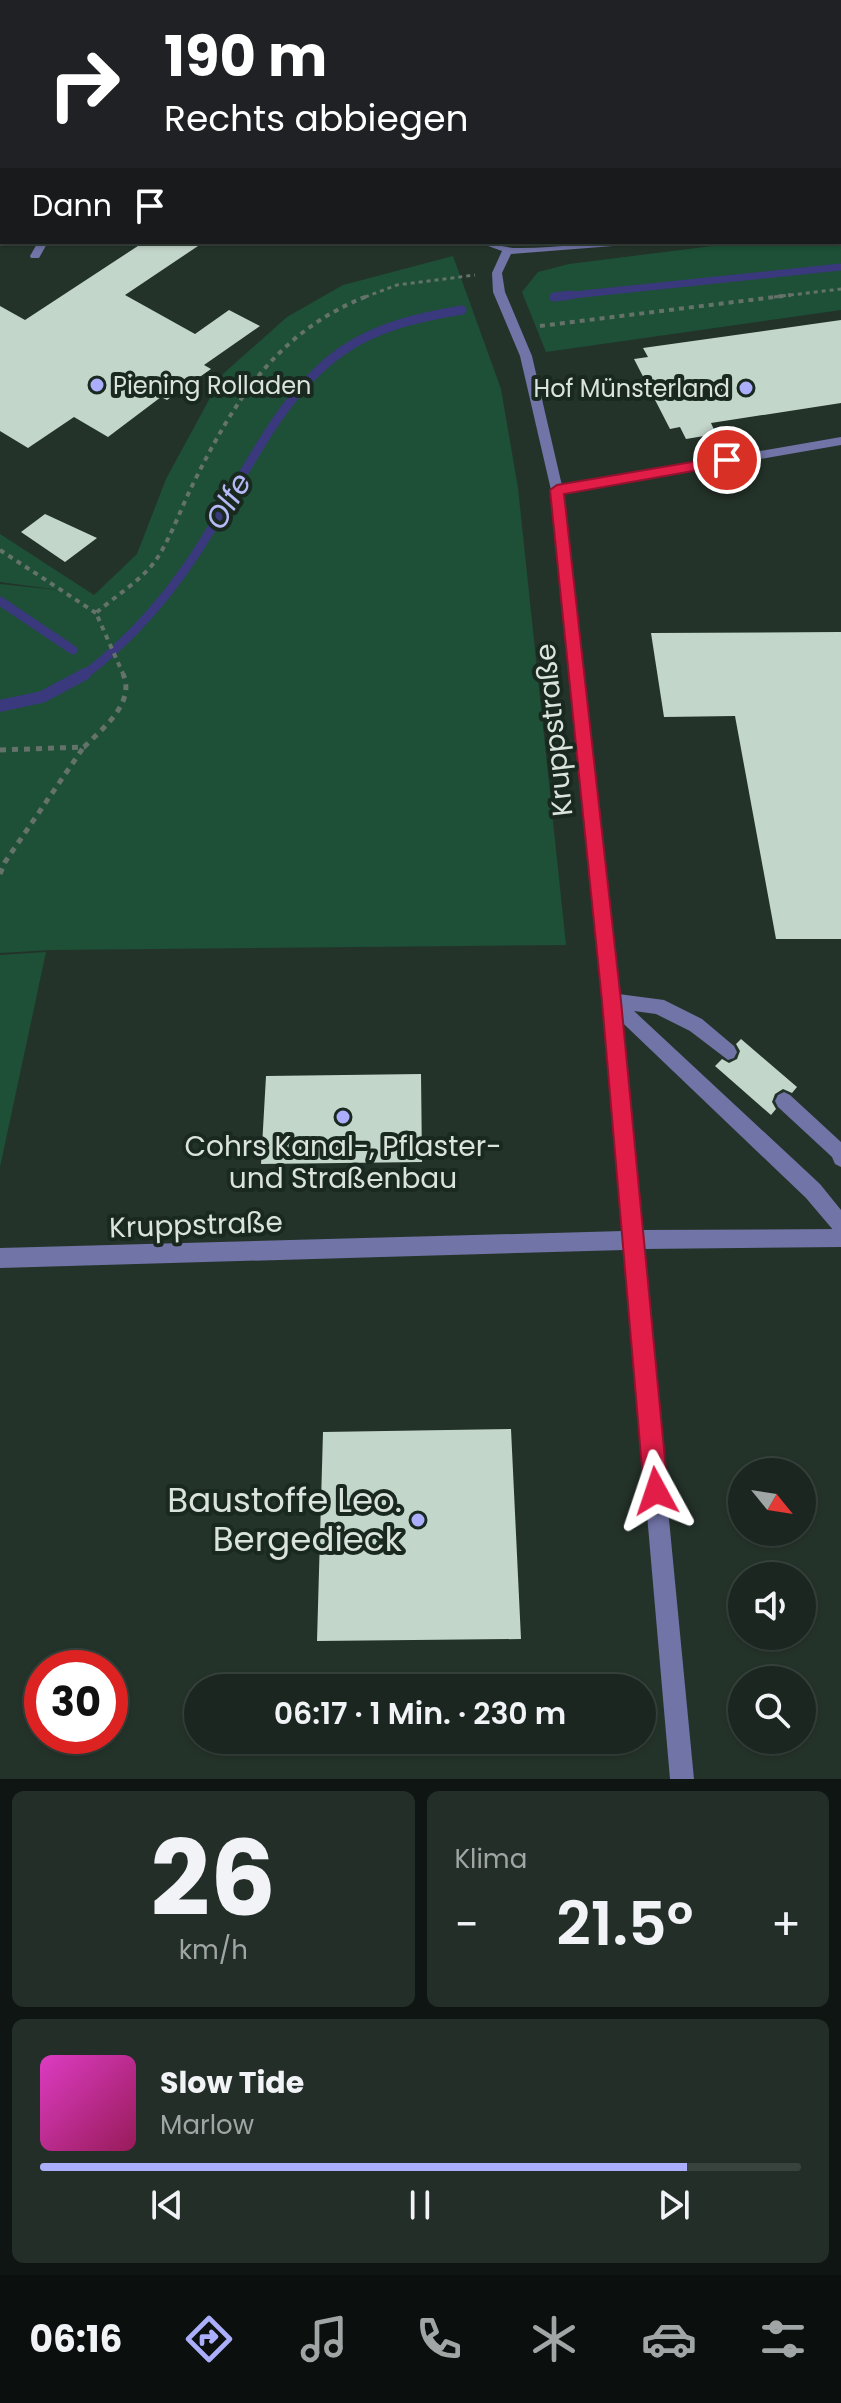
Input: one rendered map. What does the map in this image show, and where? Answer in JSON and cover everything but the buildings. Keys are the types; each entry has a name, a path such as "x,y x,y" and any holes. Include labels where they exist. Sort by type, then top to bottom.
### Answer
{"street":[{"path":"35,256 42,244"},
{"path":"488,244 507,251 547,251 608,244"},
{"path":"497,273 507,251"},
{"name":"Kruppstraße","path":"497,273 499,292 526,356 557,490 611,1001 682,1779"},
{"path":"557,490 841,441"},
{"path":"611,1001 658,1006 696,1025 728,1052"},
{"path":"611,1001 813,1191 841,1224"},
{"path":"784,1101 838,1151 841,1158"},
{"path":"634,1240 841,1238"},
{"name":"Kruppstraße","path":"0,1258 634,1240"}],"path":[{"path":"96,613 155,561 203,464 237,407 265,366 302,330 342,306 397,285 497,273"},
{"path":"514,330 841,289"},
{"path":"0,550 96,613 125,676 126,695 120,709 84,747 5,862 0,874"},
{"path":"0,750 84,747"}],"green space":[{"path":"728,244 841,244 841,310 546,352 522,292 538,272 569,264"},
{"path":"453,256 501,389 518,488 566,945 0,953 0,584 67,591 0,582 0,534 94,595 137,554 166,479 223,374 287,317 343,285"},
{"path":"46,952 0,1167 0,955"}],"waterway":[{"name":"Olfe","path":"571,295 554,297 841,267"},
{"name":"Olfe","path":"83,676 138,628 169,591 197,552 267,434 320,369 342,351 370,335 415,319 462,310"},
{"path":"0,601 73,650"},
{"name":"Olfe","path":"0,706 42,697 85,674"}],"place":[{"name":"Piening Rolladen","path":"97,385"},
{"name":"Hof Münsterland","path":"746,388"},
{"name":"Cohrs Kanal-, Pflaster- und Straßenbau","path":"343,1117"},
{"name":"Baustoffe Leo. Bergedieck","path":"418,1520"}],"route":[{"path":"656,1491 611,1001 557,490 727,460"}]}
